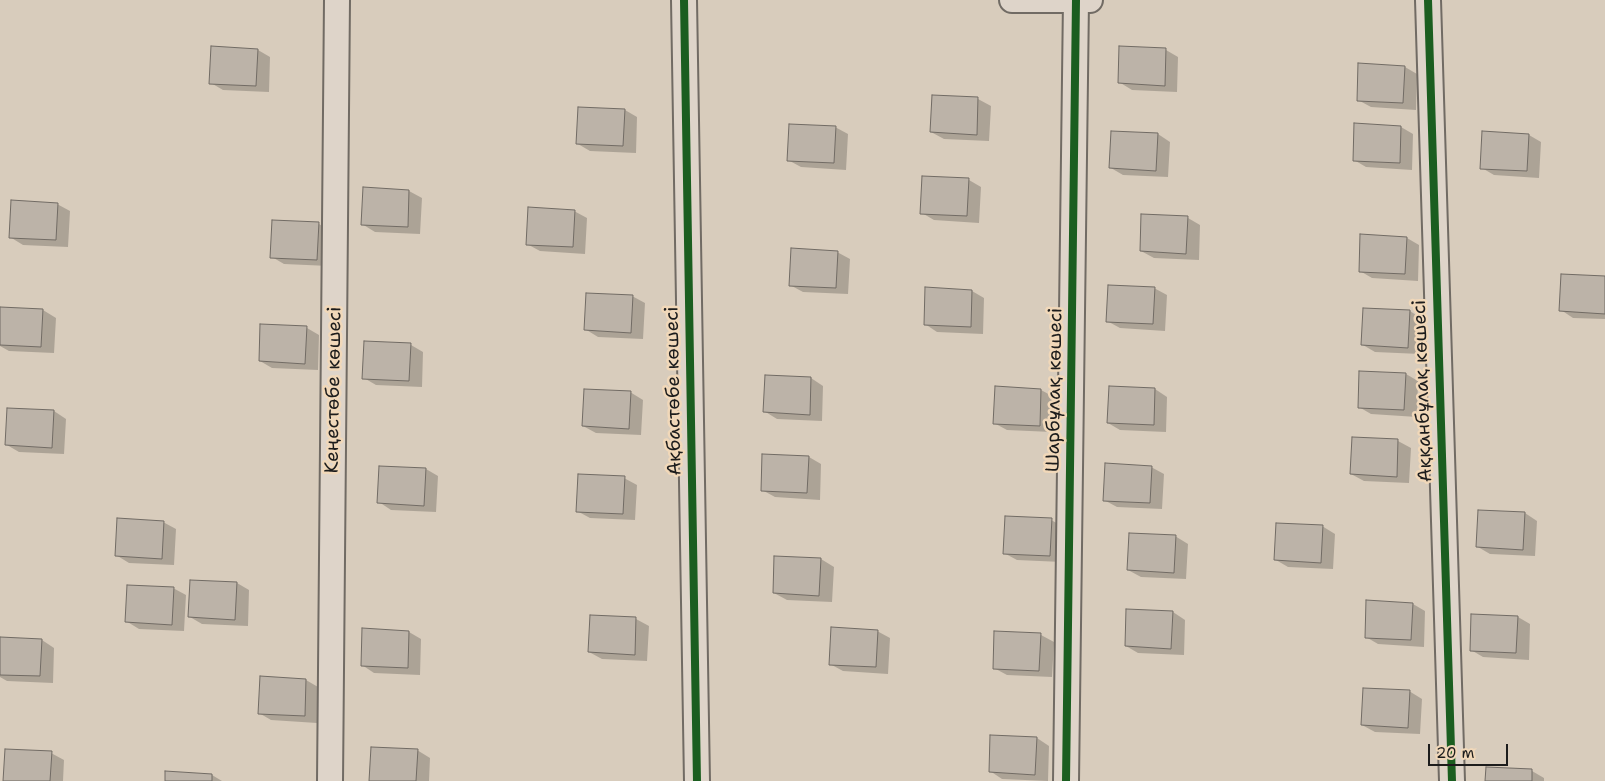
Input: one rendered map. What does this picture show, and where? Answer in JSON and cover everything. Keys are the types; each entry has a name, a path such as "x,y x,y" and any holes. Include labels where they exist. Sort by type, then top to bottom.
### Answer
{"street":[{"name":"Кеңестөбе көшесі","path":"330,781 337,0"},
{"name":"Ақбастөбе көшесі","path":"684,0 697,781"},
{"path":"1012,0 1081,0"},
{"name":"Шарбұлақ көшесі","path":"1066,781 1081,0"},
{"name":"Аққанбұлақ көшесі","path":"1428,0 1452,781"}],"building":[{"path":"211,46 258,49 256,86 209,84"},
{"path":"1119,46 1166,48 1165,86 1118,83"},
{"path":"1358,63 1405,66 1403,103 1357,101"},
{"path":"932,95 978,97 977,135 930,132"},
{"path":"578,107 625,109 623,146 576,144"},
{"path":"1354,123 1401,126 1400,163 1353,161"},
{"path":"789,124 836,126 834,163 787,161"},
{"path":"1111,131 1158,133 1156,171 1109,168"},
{"path":"1482,131 1529,134 1527,171 1480,169"},
{"path":"922,176 969,178 967,216 920,214"},
{"path":"363,187 409,190 408,227 361,225"},
{"path":"11,200 58,203 56,240 9,238"},
{"path":"528,207 575,210 573,247 526,245"},
{"path":"1141,214 1188,216 1186,254 1140,251"},
{"path":"272,220 319,222 317,260 270,258"},
{"path":"1360,234 1407,237 1405,274 1359,272"},
{"path":"791,248 838,251 836,288 789,286"},
{"path":"1561,274 1605,276 1605,314 1559,311"},
{"path":"1108,285 1155,287 1153,324 1106,322"},
{"path":"925,287 972,290 971,327 924,325"},
{"path":"586,293 633,295 631,333 584,330"},
{"path":"0,307 43,309 41,347 0,345"},
{"path":"1363,308 1410,310 1408,348 1361,345"},
{"path":"260,324 307,326 305,364 259,361"},
{"path":"364,341 411,343 409,381 362,379"},
{"path":"1359,371 1406,373 1404,410 1358,408"},
{"path":"765,375 811,377 810,415 763,412"},
{"path":"995,386 1041,389 1040,426 993,424"},
{"path":"1109,386 1155,388 1154,425 1107,423"},
{"path":"584,389 631,391 629,429 582,426"},
{"path":"7,408 54,410 52,448 5,445"},
{"path":"1352,437 1398,439 1397,477 1350,474"},
{"path":"762,454 809,456 807,493 761,491"},
{"path":"1105,463 1152,466 1150,503 1103,501"},
{"path":"379,466 426,468 424,506 377,503"},
{"path":"578,474 625,476 623,514 576,512"},
{"path":"1478,510 1525,512 1523,550 1476,547"},
{"path":"1005,516 1052,518 1050,556 1003,554"},
{"path":"117,518 164,521 162,559 115,556"},
{"path":"1276,523 1323,525 1321,563 1274,560"},
{"path":"1129,533 1176,535 1174,573 1127,570"},
{"path":"774,556 821,558 819,596 773,593"},
{"path":"190,580 237,582 235,620 188,617"},
{"path":"127,585 174,587 172,625 125,622"},
{"path":"1366,600 1413,603 1411,640 1365,638"},
{"path":"1126,609 1173,611 1171,649 1125,646"},
{"path":"1471,614 1518,616 1516,653 1470,651"},
{"path":"590,615 636,617 635,655 588,652"},
{"path":"831,627 878,630 876,667 829,665"},
{"path":"362,628 409,631 408,668 361,666"},
{"path":"994,631 1041,633 1039,671 993,669"},
{"path":"0,637 42,639 40,676 0,675"},
{"path":"260,676 306,679 305,716 258,714"},
{"path":"1363,688 1410,690 1408,728 1361,725"},
{"path":"990,735 1037,737 1035,775 989,772"},
{"path":"371,747 418,749 416,781 369,781"},
{"path":"5,749 52,751 50,781 3,781"},
{"path":"1486,767 1532,769 1532,781 1485,781"},
{"path":"165,771 212,774 212,781 165,781"}],"cycle path":[{"path":"684,0 697,781"},
{"path":"1066,781 1076,0"},
{"path":"1428,0 1452,781"}]}
